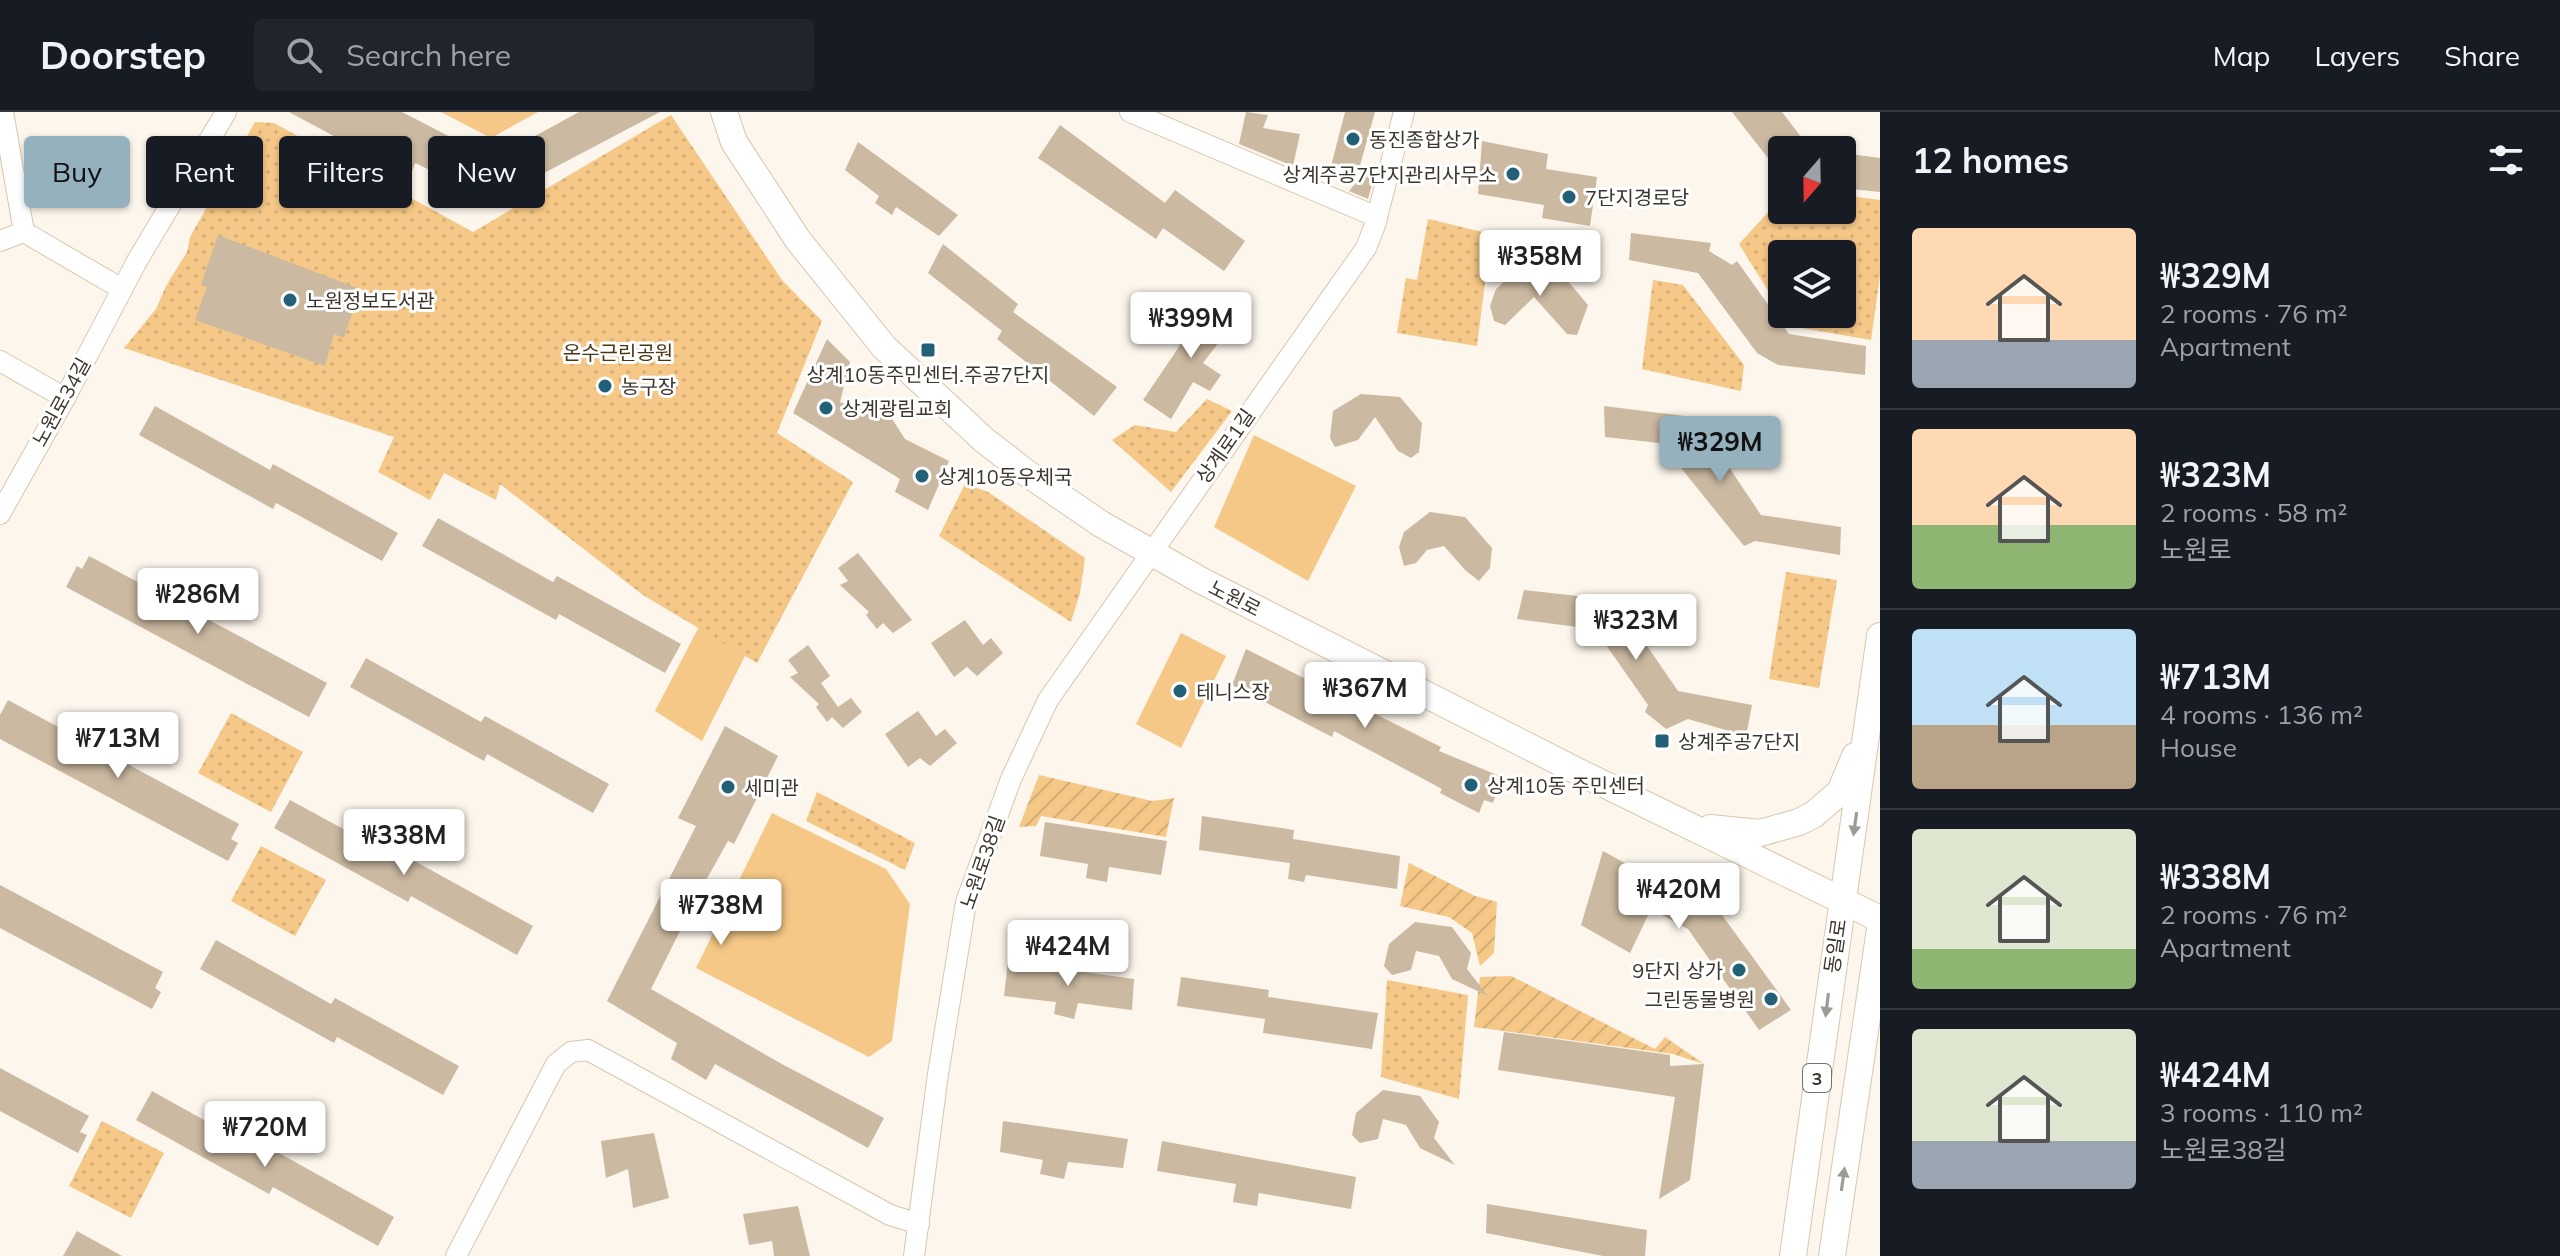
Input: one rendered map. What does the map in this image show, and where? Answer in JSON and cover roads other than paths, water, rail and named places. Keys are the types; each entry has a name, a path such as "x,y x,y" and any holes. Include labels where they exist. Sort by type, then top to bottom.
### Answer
{"main road":[{"name":"노원로","path":"724,112 734,142 798,240 884,347 984,440 1065,499 1149,553 1565,765 1880,919"},
{"name":"동일로","path":"1793,1256 1880,636"},
{"path":"1684,823 1760,833 1813,815 1840,792 1868,727"},
{"name":"동일로","path":"1832,1256 1880,929"},
{"path":"1849,1141 1869,1067 1880,1046"}],"street":[{"path":"3,112 24,232 122,289"},
{"name":"노원로34길","path":"0,514 122,289 226,112"},
{"path":"1130,112 1377,217"},
{"name":"상계로1길","path":"1149,553 1366,248 1404,112"},
{"path":"0,241 24,232"},
{"path":"0,361 65,398"},
{"name":"노원로38길","path":"914,1256 938,1074 966,902 1011,779 1048,700 1149,553"},
{"path":"456,1256 556,1064 571,1052 588,1050 890,1215 919,1224"}],"place":[{"name":"동진종합상가","path":"1353,139"},
{"name":"상계주공7단지관리사무소","path":"1513,174"},
{"name":"7단지경로당","path":"1569,197"},
{"name":"노원정보도서관","path":"290,300"},
{"name":"상계10동주민센터.주공7단지","path":"928,350"},
{"name":"농구장","path":"605,386"},
{"name":"상계광림교회","path":"826,408"},
{"name":"상계10동우체국","path":"922,476"},
{"name":"테니스장","path":"1180,691"},
{"name":"상계주공7단지","path":"1662,741"},
{"name":"상계10동 주민센터","path":"1471,785"},
{"name":"세미관","path":"728,787"},
{"name":"9단지 상가","path":"1739,970"},
{"name":"그린동물병원","path":"1771,999"}],"park label":[{"name":"온수근린공원","path":"618,352"}]}
